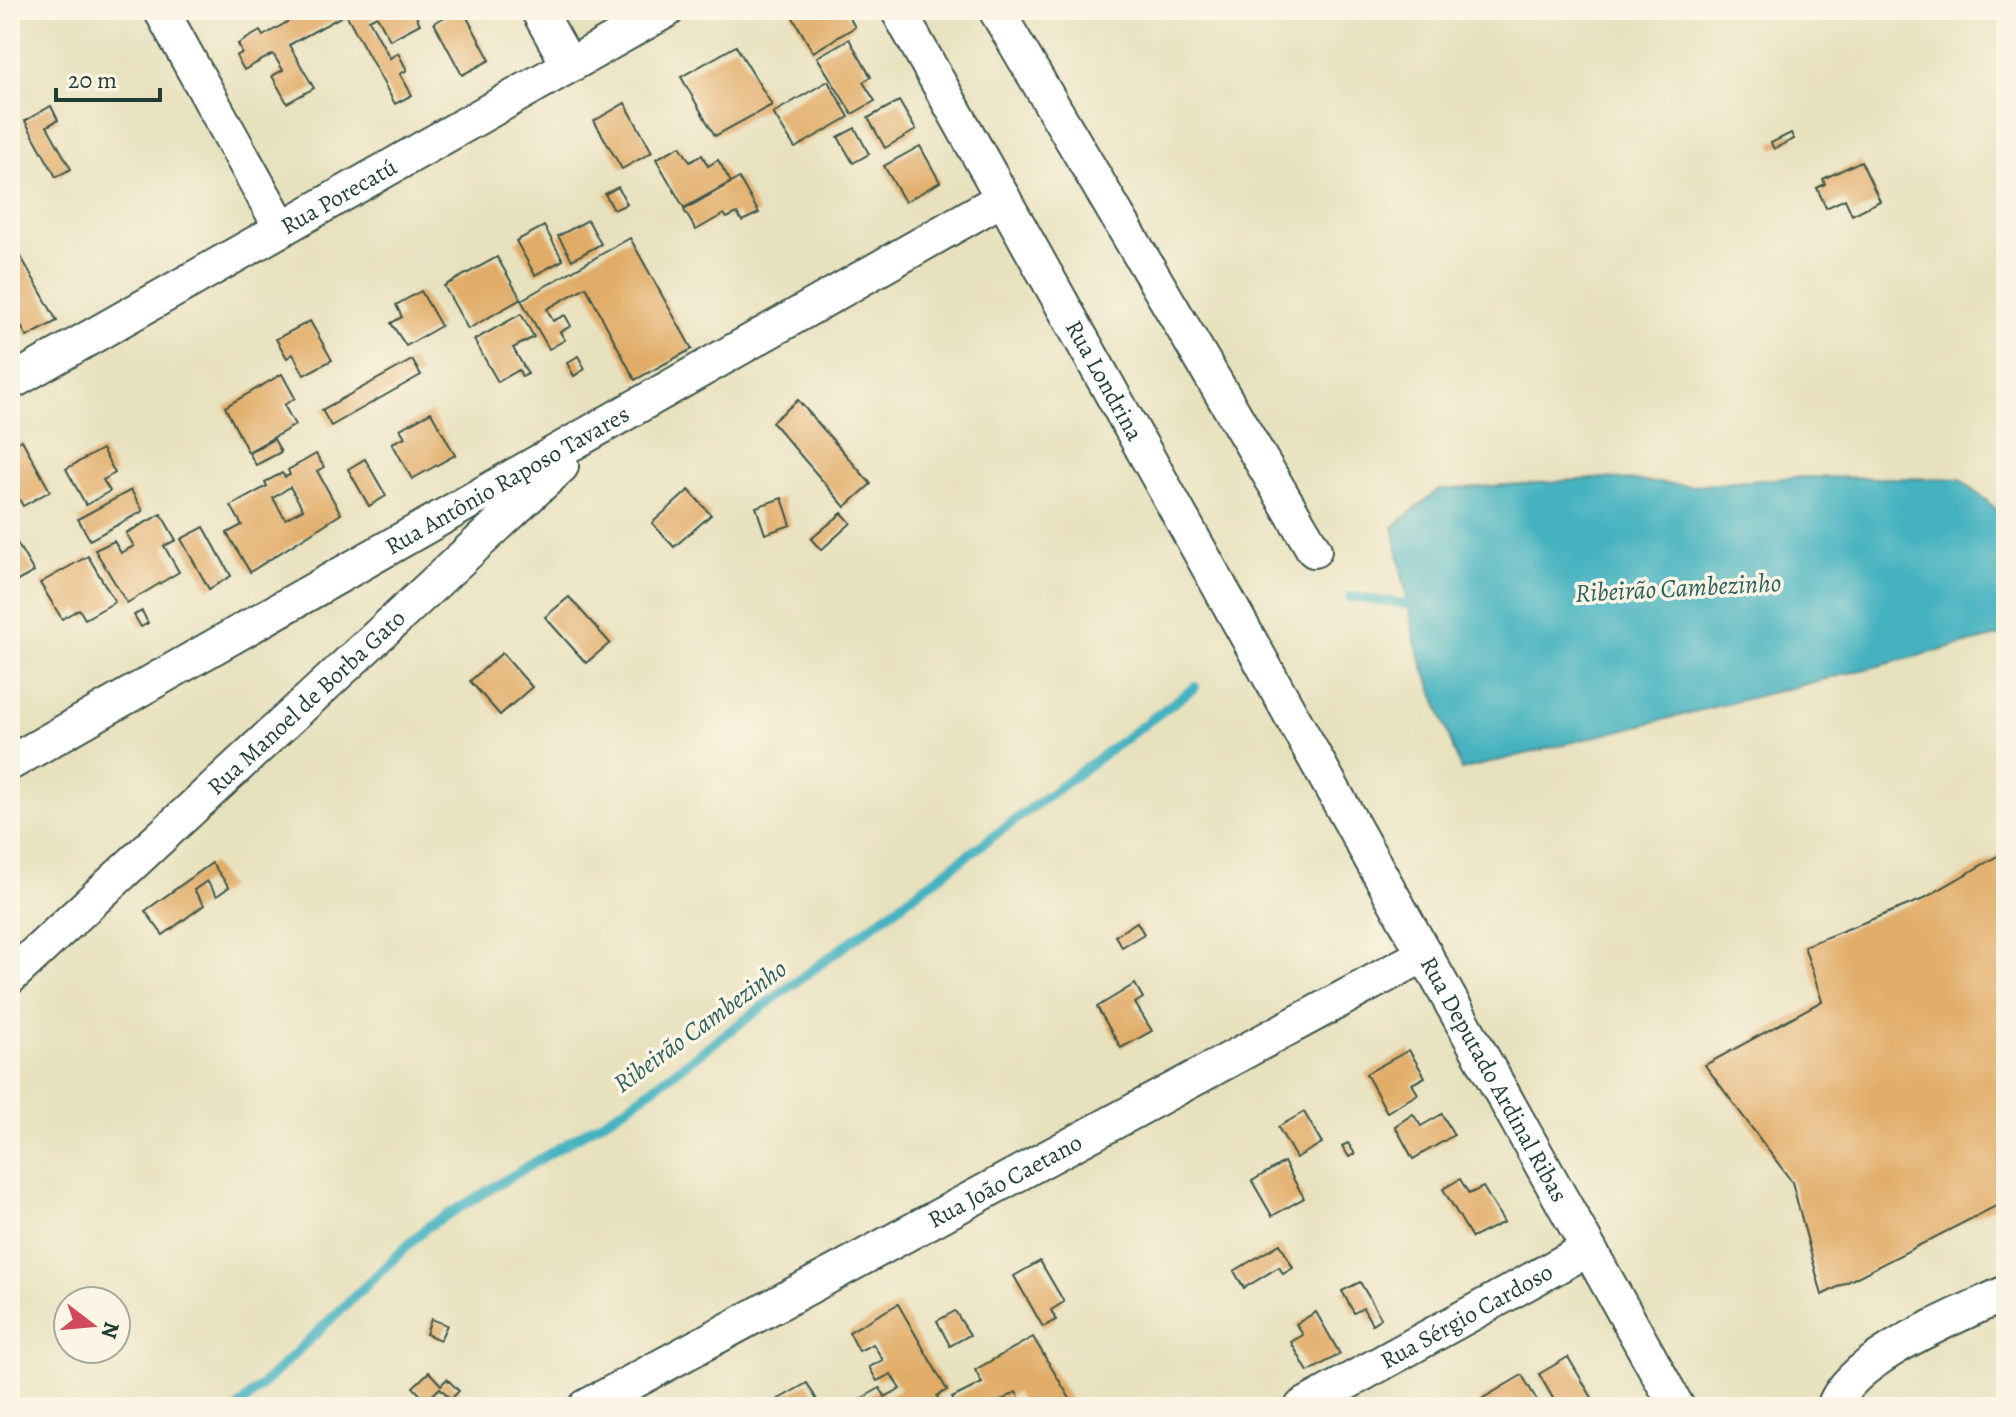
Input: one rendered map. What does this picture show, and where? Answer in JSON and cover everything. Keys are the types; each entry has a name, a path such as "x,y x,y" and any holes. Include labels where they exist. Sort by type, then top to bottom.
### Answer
{"street":[{"path":"161,10 282,229"},
{"path":"538,10 569,65"},
{"name":"Rua Porecatú","path":"10,383 667,10"},
{"name":"Rua Londrina","path":"898,10 1310,752"},
{"path":"996,10 1314,550"},
{"name":"Rua Antônio Raposo Tavares","path":"10,763 1003,198"},
{"name":"Rua Manoel de Borba Gato","path":"10,977 602,428"},
{"name":"Rua Deputado Ardinal Ribas","path":"1310,752 1677,1407"},
{"name":"Rua João Caetano","path":"586,1407 1425,954"},
{"name":"Rua Sérgio Cardoso","path":"1302,1407 1588,1249"},
{"path":"1834,1407 1839,1391 1895,1346 2006,1293"}],"water":[{"path":"1796,477 1960,479 2006,517 2006,634 1461,770 1416,645 1393,527 1438,490 1605,478 1691,486"}],"building":[{"path":"298,10 344,10 346,14 289,45 314,88 287,103 272,76 283,70 273,54 244,70 236,56 242,53 238,44 260,31 263,36 301,14"},
{"path":"354,10 413,10 420,24 390,40 377,16 369,20 390,58 398,53 407,70 400,74 412,95 395,104 346,14"},
{"path":"457,10 463,10 490,60 462,75 434,23"},
{"path":"797,10 845,10 855,27 813,52 791,14"},
{"path":"849,39 871,77 863,82 875,101 852,114 817,57"},
{"path":"736,46 772,105 715,136 681,77"},
{"path":"828,81 849,117 795,148 773,113"},
{"path":"899,101 916,130 885,148 868,118"},
{"path":"625,103 652,152 622,169 594,121"},
{"path":"51,106 58,120 47,126 71,169 56,177 25,121"},
{"path":"855,128 869,154 853,163 838,137"},
{"path":"1791,133 1794,139 1774,149 1771,143"},
{"path":"680,146 690,162 702,155 708,166 718,160 731,182 684,208 656,159"},
{"path":"920,146 940,182 905,202 884,166"},
{"path":"1861,161 1880,201 1852,215 1845,199 1826,208 1817,188 1825,184 1823,179"},
{"path":"739,178 759,213 742,221 737,213 727,218 724,214 696,230 684,210"},
{"path":"618,187 627,204 614,210 605,194"},
{"path":"588,220 601,244 572,260 558,236"},
{"path":"544,226 563,260 535,275 516,241"},
{"path":"630,238 692,349 635,380 586,287 547,309 553,321 565,315 571,326 560,332 565,340 549,349 521,300"},
{"path":"15,246 57,321 27,337 10,306 10,249"},
{"path":"497,257 521,299 468,329 444,286"},
{"path":"421,291 441,326 406,346 391,323 402,317 396,305"},
{"path":"521,314 534,337 513,348 528,374 522,377 519,370 498,382 474,340"},
{"path":"310,321 332,360 304,375 293,354 287,358 276,339"},
{"path":"578,356 585,369 574,376 567,363"},
{"path":"412,360 421,375 331,426 322,410"},
{"path":"282,374 295,398 284,405 295,425 248,452 225,407"},
{"path":"798,400 871,484 845,507 772,422"},
{"path":"431,412 455,455 412,479 392,443 405,437 400,429"},
{"path":"274,439 281,452 256,465 249,453"},
{"path":"22,440 50,491 23,506 10,483 10,447"},
{"path":"102,449 115,473 103,480 110,491 86,505 66,469"},
{"path":"316,454 324,467 317,471 341,514 250,572 227,533 242,525 231,506 267,486 265,482 282,473 285,477 290,475 288,470","holes":["290,487 303,509 285,519 273,498"]},
{"path":"365,459 386,496 369,506 348,469"},
{"path":"131,490 143,511 90,540 78,519"},
{"path":"689,490 711,515 674,547 652,523"},
{"path":"782,498 791,525 765,534 756,507"},
{"path":"842,513 851,523 821,550 811,539"},
{"path":"161,514 176,540 164,546 179,572 127,603 95,550 114,541 121,553 134,546 126,533"},
{"path":"204,527 231,576 209,589 181,539"},
{"path":"10,531 34,572 10,585"},
{"path":"88,556 115,602 85,619 79,609 62,619 40,583"},
{"path":"569,597 610,643 586,663 545,617"},
{"path":"142,611 148,623 141,627 134,615"},
{"path":"502,653 532,687 500,715 470,681"},
{"path":"2001,854 2006,861 2006,1201 1822,1295 1792,1182 1705,1065 1822,1001 1804,946 1921,900"},
{"path":"212,863 229,887 217,896 207,881 194,890 204,905 163,935 145,911"},
{"path":"1137,922 1144,934 1122,947 1115,936"},
{"path":"1135,984 1143,998 1135,1003 1152,1031 1121,1048 1097,1007"},
{"path":"1409,1050 1425,1077 1412,1084 1418,1094 1387,1112 1366,1074"},
{"path":"1304,1112 1322,1143 1296,1158 1278,1127"},
{"path":"1413,1114 1421,1126 1442,1114 1454,1135 1413,1159 1395,1126"},
{"path":"1348,1143 1355,1154 1349,1157 1342,1146"},
{"path":"1284,1162 1304,1198 1272,1216 1252,1181"},
{"path":"1460,1179 1469,1194 1483,1187 1504,1222 1472,1238 1443,1189"},
{"path":"1280,1244 1293,1268 1283,1274 1279,1267 1244,1288 1234,1271"},
{"path":"1040,1261 1064,1302 1051,1310 1056,1320 1043,1327 1014,1276"},
{"path":"1360,1282 1381,1318 1372,1324 1363,1308 1354,1313 1342,1291"},
{"path":"898,1304 947,1390 937,1396 943,1407 846,1407 880,1388 885,1397 900,1389 891,1374 877,1381 869,1367 883,1360 873,1344 859,1351 849,1332"},
{"path":"955,1311 970,1335 950,1346 937,1321"},
{"path":"1316,1312 1340,1354 1308,1372 1291,1342 1303,1335 1296,1324"},
{"path":"431,1319 447,1325 440,1340 426,1334"},
{"path":"1033,1337 1072,1402 1061,1407 1025,1407 1016,1392 990,1407 957,1407 952,1398 982,1383 975,1370"},
{"path":"1568,1357 1594,1401 1585,1407 1582,1404 1558,1407 1539,1374"},
{"path":"429,1372 441,1385 447,1379 459,1391 451,1399 440,1388 426,1401 413,1387"},
{"path":"1522,1375 1541,1407 1508,1407 1504,1400 1493,1407 1483,1407 1480,1400"},
{"path":"807,1383 821,1407 782,1407 777,1400"}],"waterway":[{"name":"Ribeirão Cambezinho","path":"1350,597 1421,606"},
{"name":"Ribeirão Cambezinho","path":"239,1407 427,1227 627,1107 1195,687"}]}
